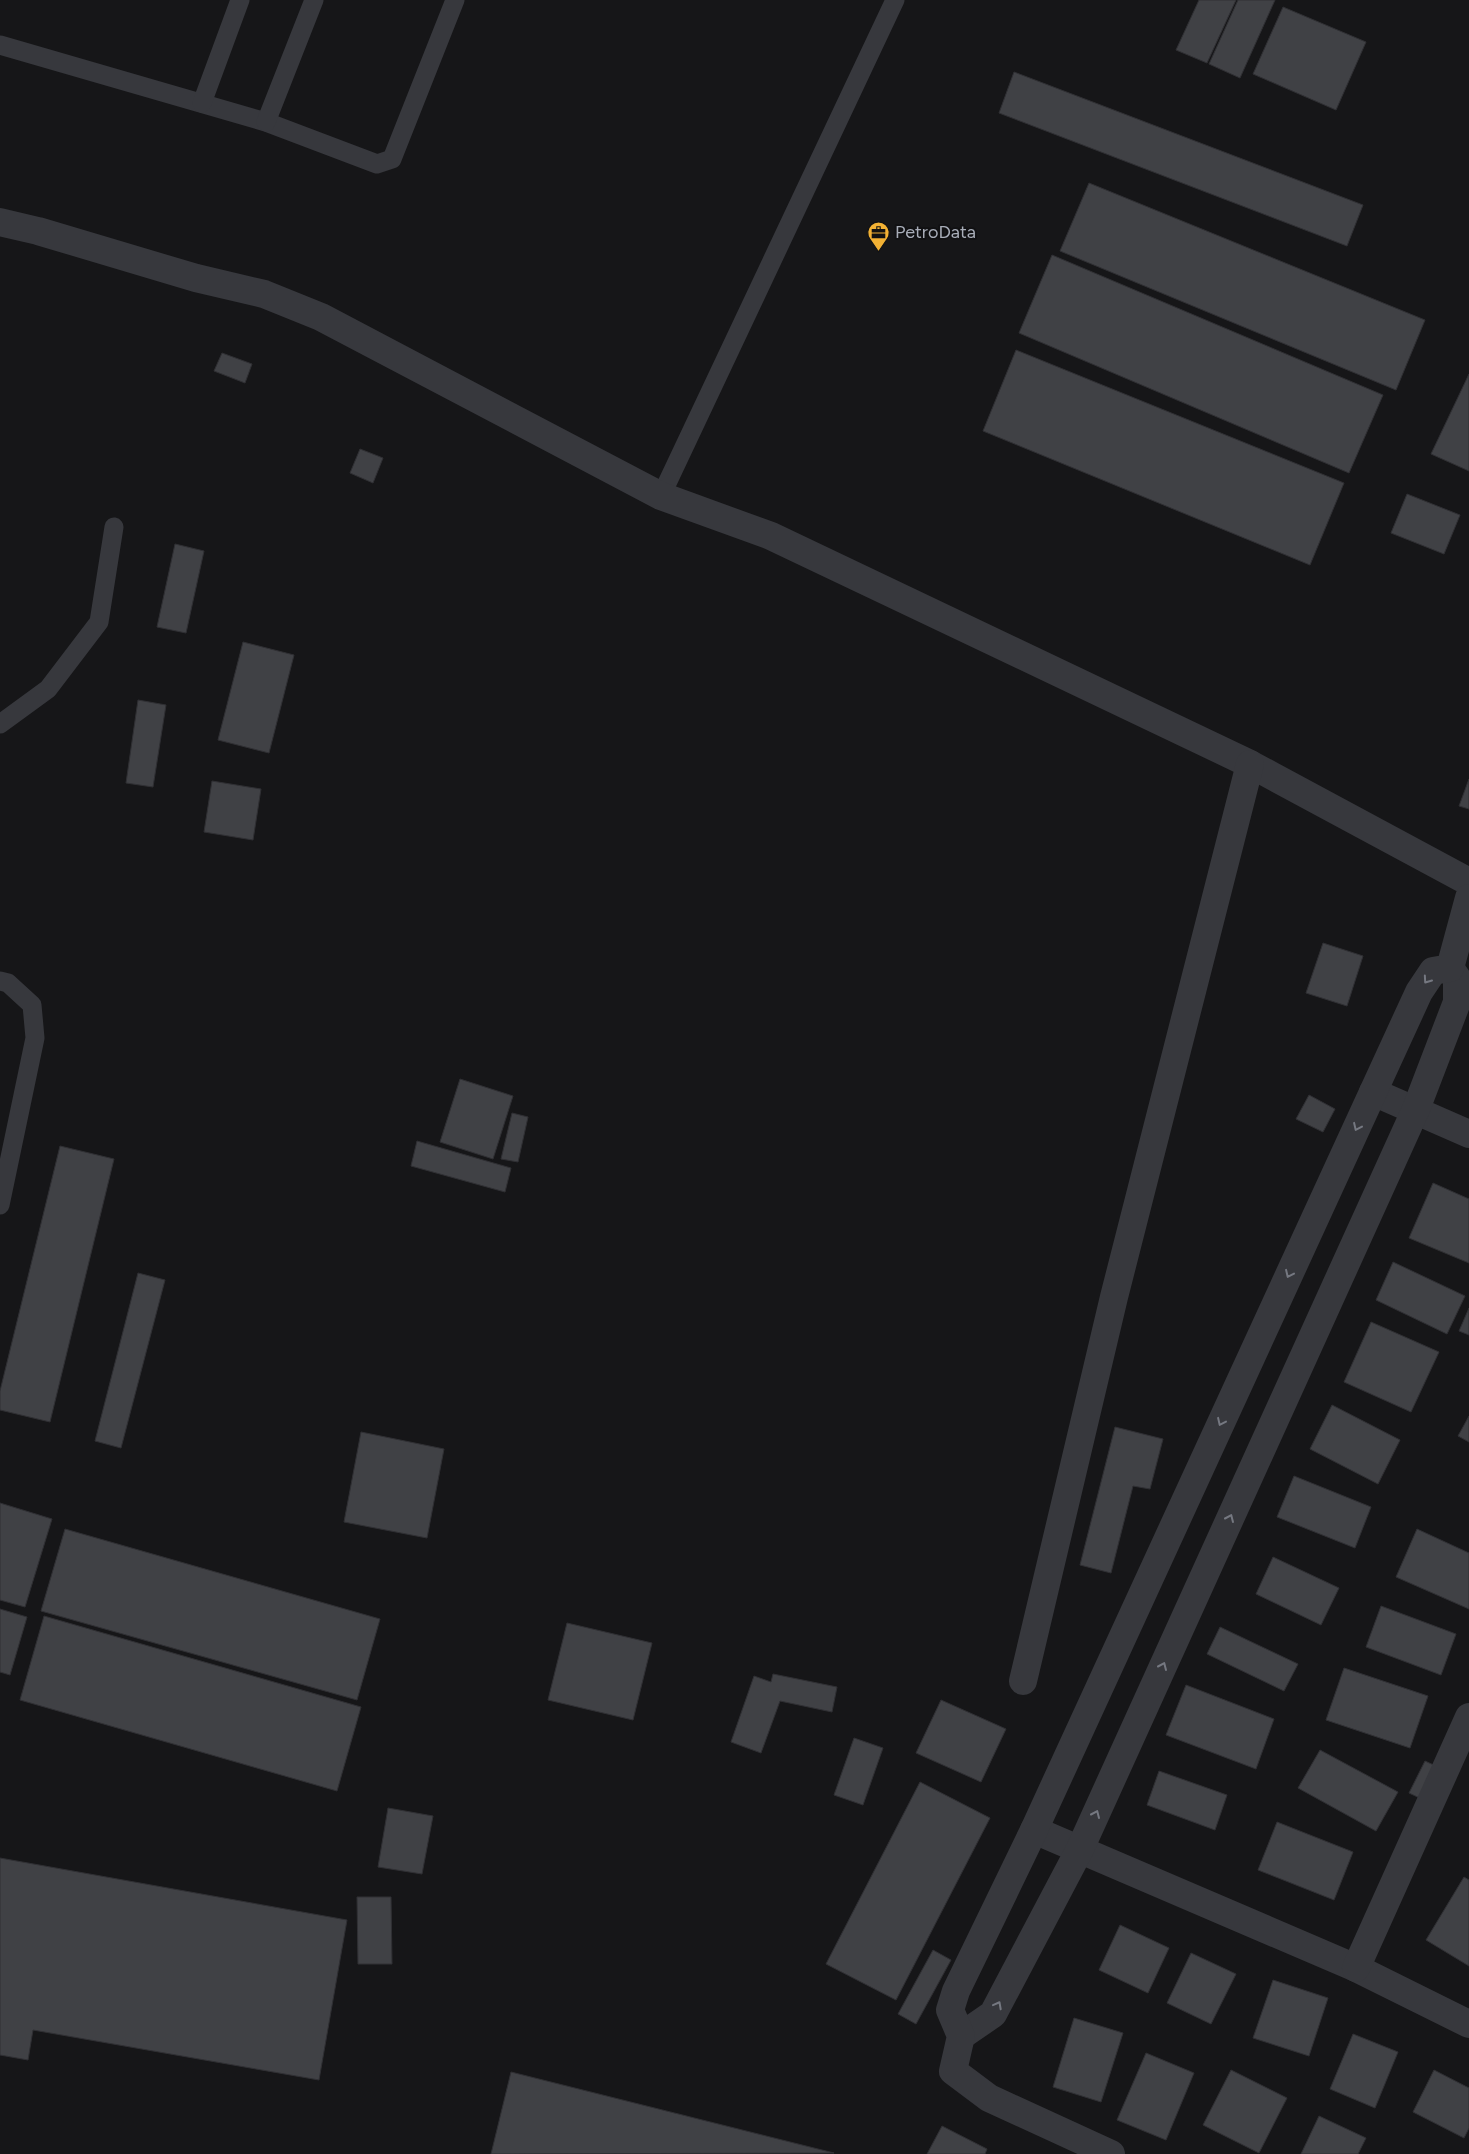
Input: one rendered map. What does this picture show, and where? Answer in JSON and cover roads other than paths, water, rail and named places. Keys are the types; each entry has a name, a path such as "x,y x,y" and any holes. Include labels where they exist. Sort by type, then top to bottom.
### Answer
{"street":[{"path":"0,222 48,233 196,278 264,294 305,310 661,496 771,536 1250,764 1469,882"},
{"path":"1023,1681 1114,1297 1250,764"},
{"path":"1450,968 1469,898"},
{"path":"1111,2154 988,2098 953,2071 961,2036 950,2010 956,1991 1034,1830 1418,992 1433,971 1450,968"},
{"path":"961,2036 993,2014 1080,1849 1416,1109 1457,1002 1457,978 1450,968"},
{"path":"1373,1092 1416,1109 1469,1134"},
{"path":"1356,1968 1469,1717"},
{"path":"1034,1830 1356,1968 1469,2024"}],"lane":[{"path":"202,102 240,0"},
{"path":"266,122 314,0"},
{"path":"0,46 202,102 266,122 377,164 392,159 455,0"},
{"path":"661,496 895,0"},
{"path":"0,724 48,689 99,622 114,527"},
{"path":"0,981 8,983 32,1005 35,1038 0,1205"}],"place":[{"name":"PetroData","path":"879,251"}]}
